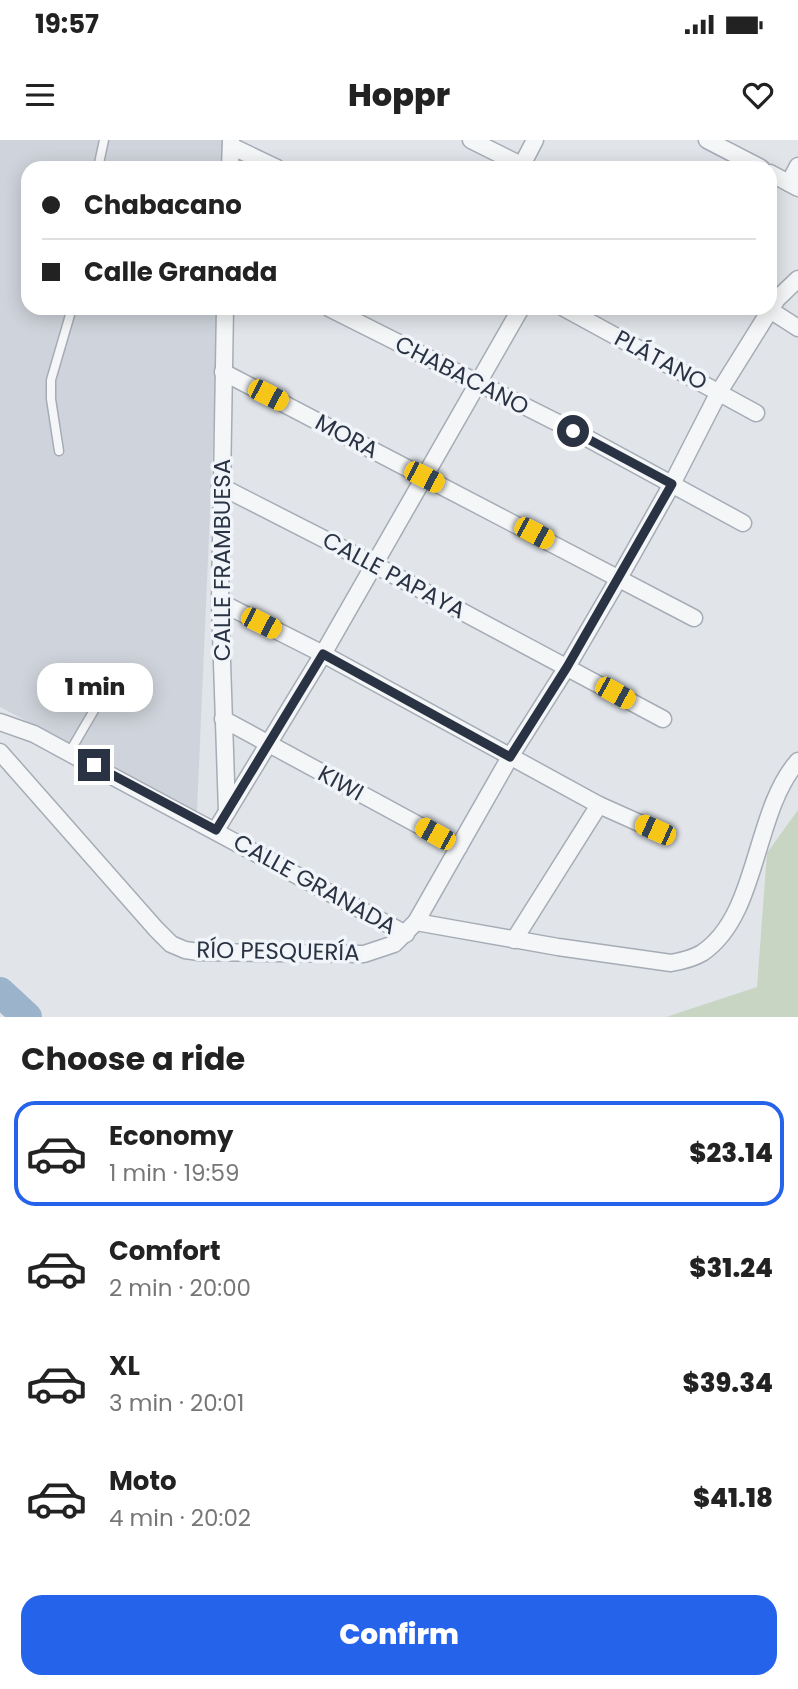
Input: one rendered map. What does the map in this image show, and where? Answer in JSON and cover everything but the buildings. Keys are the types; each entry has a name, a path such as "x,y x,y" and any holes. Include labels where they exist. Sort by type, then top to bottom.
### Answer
{"street":[{"path":"471,140 513,161"},
{"path":"527,161 535,140"},
{"path":"707,140 748,161"},
{"path":"230,161 231,143 264,161"},
{"path":"777,177 793,185 798,166"},
{"path":"777,297 798,279"},
{"path":"777,305 798,328"},
{"name":"CALLE FRAMBUESA","path":"225,315 220,602 227,812"},
{"name":"CHABACANO","path":"343,315 480,383 743,523"},
{"path":"216,830 323,654 517,315"},
{"name":"PLÁTANO","path":"577,315 756,413"},
{"path":"765,315 719,392 672,484 619,578 510,757 411,928 671,963 689,960 703,953 727,925 750,873 777,792 798,761"},
{"name":"MORA","path":"223,372 694,618"},
{"name":"CALLE PAPAYA","path":"220,486 373,564 663,719"},
{"path":"220,602 323,654 598,805 655,830"},
{"name":"KIWI","path":"223,719 458,847"},
{"name":"CALLE GRANADA","path":"0,722 34,734 411,928"},
{"name":"RÍO PESQUERÍA","path":"0,752 171,944 184,950 221,954 364,954 394,944 411,928"},
{"path":"514,940 598,805"}],"lane":[{"path":"100,161 104,140"},
{"path":"58,450 51,380 70,315"},
{"path":"69,752 100,700"}],"shaded area":[{"path":"0,140 226,140 225,161 21,161 21,315 219,315 197,811 0,707"}],"green space":[{"path":"798,810 798,1017 666,1017 757,987 767,853"}],"waterway":[{"name":"RÍO PESQUERÍA","path":"0,992 27,1017"}],"route":[{"path":"94,765 216,830 323,654 510,757 567,667 672,484 573,431"}]}
